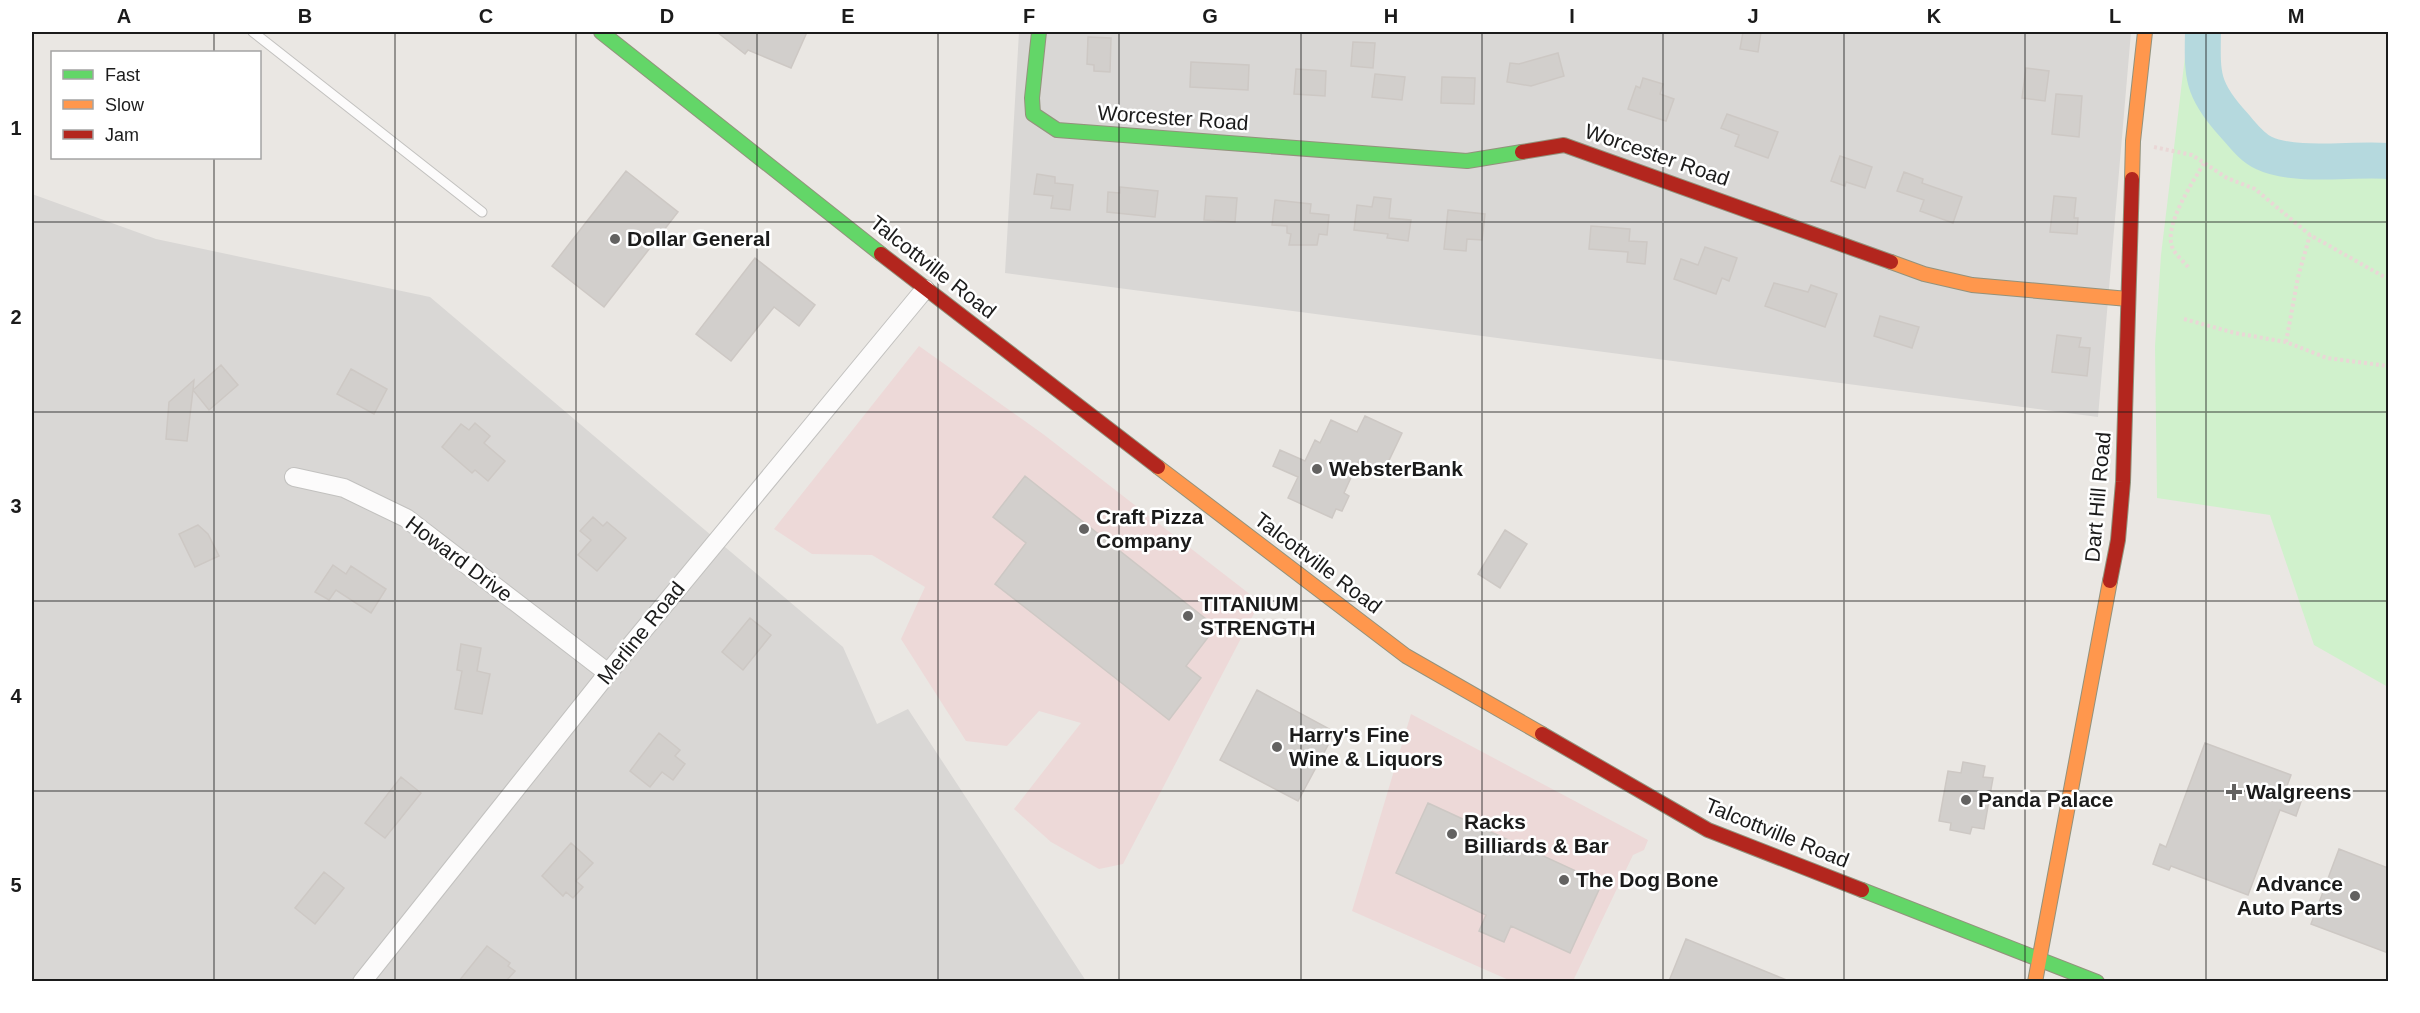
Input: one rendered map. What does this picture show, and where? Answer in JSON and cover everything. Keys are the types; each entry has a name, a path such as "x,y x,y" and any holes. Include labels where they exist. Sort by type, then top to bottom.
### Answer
{"main road":[{"name":"Talcottville Road","path":"601,32 925,289 1406,656 1708,830 2097,981"},
{"name":"Worcester Road","path":"1038,32 1032,98 1033,114 1057,130 1467,161 1564,145 1924,274 1972,285 2128,299"},
{"name":"Dart Hill Road","path":"2035,981 2118,540 2123,482 2133,141 2145,32"}],"street":[{"name":"Merline Road","path":"362,981 608,673 925,289"},
{"name":"Howard Drive","path":"294,477 344,488 406,519 608,673"}],"lane":[{"path":"253,32 482,213"}],"path":[{"path":"2151,146 2192,155 2227,178 2255,189 2310,235 2388,279"},
{"path":"2188,267 2172,248 2171,232 2183,198 2204,163"},
{"path":"2286,342 2298,277 2310,235"},
{"path":"2184,319 2235,333 2286,342 2326,358 2388,366"}],"shaded area":[{"path":"1019,32 2131,32 2098,417 1005,273"},
{"path":"32,194 156,239 430,297 843,647 877,724 908,709 1086,981 32,982"},
{"path":"919,346 1043,434 1260,602 1123,864 1099,869 1051,842 1014,809 1081,723 1039,711 1007,746 966,741 901,639 925,587 872,555 812,554 774,529"},
{"path":"1411,714 1648,840 1644,850 1633,855 1573,981 1511,981 1352,911"}],"green space":[{"path":"2188,32 2203,32 2204,71 2210,92 2223,112 2247,140 2259,150 2277,158 2292,160 2388,161 2388,687 2314,645 2270,515 2157,498 2155,346 2161,255"}],"building":[{"path":"717,32 807,32 791,68 748,50 745,54"},
{"path":"1743,32 1761,32 1758,52 1740,49"},
{"path":"1088,37 1111,38 1110,72 1094,71 1094,65 1087,64"},
{"path":"1353,42 1375,43 1373,68 1351,66"},
{"path":"1558,53 1564,76 1531,86 1507,82 1510,63 1519,64"},
{"path":"1191,62 1249,65 1248,90 1190,87"},
{"path":"2026,68 2049,71 2045,101 2022,98"},
{"path":"1296,69 1326,71 1325,96 1294,94"},
{"path":"1375,74 1405,77 1402,100 1372,97"},
{"path":"1442,77 1475,78 1474,104 1441,103"},
{"path":"1643,78 1663,84 1660,94 1674,99 1666,121 1628,109 1636,86 1640,88"},
{"path":"2056,94 2082,96 2079,137 2052,134"},
{"path":"1727,114 1778,132 1768,158 1735,146 1739,135 1721,128"},
{"path":"1840,156 1872,167 1865,188 1846,182 1845,186 1831,181"},
{"name":"Dollar General","path":"626,171 678,212 604,307 552,266"},
{"path":"1904,172 1923,179 1922,183 1962,197 1953,223 1920,211 1924,200 1897,191"},
{"path":"1037,174 1055,177 1055,183 1073,185 1070,210 1051,208 1053,196 1034,194"},
{"path":"1120,187 1158,191 1155,217 1107,212 1108,192 1120,193"},
{"path":"1206,196 1237,198 1235,222 1204,220"},
{"path":"2054,196 2076,198 2074,218 2078,218 2077,234 2050,232"},
{"path":"1374,197 1391,199 1389,218 1411,220 1408,241 1387,238 1388,234 1354,230 1357,205 1372,207"},
{"path":"1275,200 1311,204 1310,213 1329,215 1327,235 1319,234 1317,245 1289,245 1291,234 1287,233 1287,226 1272,225"},
{"path":"1448,210 1485,214 1482,240 1467,239 1466,251 1444,249"},
{"path":"1591,226 1630,229 1629,241 1647,242 1645,264 1627,262 1628,252 1589,249"},
{"path":"1705,247 1737,258 1729,281 1722,278 1716,294 1674,279 1681,259 1698,265"},
{"path":"755,258 815,305 799,326 774,307 731,361 696,334"},
{"path":"1774,283 1808,292 1811,285 1837,294 1825,327 1765,306"},
{"path":"1880,316 1919,327 1912,348 1874,336"},
{"path":"2057,335 2081,338 2079,347 2090,348 2087,376 2052,372"},
{"path":"221,365 238,385 209,410 193,390"},
{"path":"351,369 387,389 374,414 337,394"},
{"path":"194,380 187,441 166,439 169,402"},
{"name":"WebsterBank","path":"1365,416 1402,433 1383,473 1358,462 1344,493 1349,496 1342,511 1336,509 1332,518 1288,498 1298,477 1273,466 1280,450 1305,461 1315,440 1320,443 1331,420 1357,432"},
{"path":"475,423 490,436 484,443 505,461 488,481 475,470 472,473 442,447 461,424 469,430"},
{"path":"1025,476 1216,627 1186,666 1201,678 1169,720 995,584 1026,543 993,517"},
{"path":"593,517 603,526 607,522 626,538 597,571 578,555 591,540 580,531"},
{"path":"198,525 208,534 219,556 195,567 179,534"},
{"path":"1505,530 1527,544 1500,588 1478,574"},
{"path":"333,565 346,574 351,566 386,589 371,613 336,590 329,600 315,592"},
{"path":"750,618 771,635 743,670 722,652"},
{"path":"461,644 481,648 477,671 490,674 482,714 455,709 462,671 457,670"},
{"name":"Harry's Fine Wine & Liquors","path":"1257,690 1335,732 1298,801 1220,760"},
{"path":"659,733 680,750 675,756 685,764 673,780 662,772 650,787 630,771"},
{"path":"2205,743 2291,775 2287,786 2304,793 2296,816 2280,810 2248,895 2171,866 2169,870 2153,864 2160,844 2166,847"},
{"name":"Panda Palace","path":"1963,762 1985,766 1983,777 1993,778 1984,829 1972,827 1970,834 1950,830 1951,823 1939,821 1948,771 1961,773"},
{"path":"401,777 421,793 385,838 365,823"},
{"path":"1428,803 1602,883 1570,953 1511,926 1504,942 1479,931 1486,915 1396,873"},
{"path":"571,843 593,863 576,881 583,887 573,898 566,892 563,896 542,876"},
{"name":"Advance Auto Parts","path":"2339,849 2388,868 2388,953 2311,924"},
{"path":"324,872 344,888 315,924 295,908"},
{"path":"1686,939 1789,981 1669,981"},
{"path":"487,946 510,963 508,966 515,971 506,981 459,981"}],"waterway":[{"path":"2203,32 2204,71 2210,92 2223,112 2247,140 2259,150 2277,158 2292,160 2388,161"}],"traffic: fast":[{"path":"601,32 881,254"},
{"path":"1039,32 1032,98 1033,114 1057,130 1467,161 1522,152"},
{"path":"1862,890 2097,982"}],"traffic: slow":[{"path":"2132,179 2133,141 2145,32"},
{"path":"1891,262 1924,274 1972,285 2128,299"},
{"path":"1158,467 1406,656 1542,734"},
{"path":"2035,982 2110,581"}],"traffic: jam":[{"path":"1522,152 1564,145 1891,262"},
{"path":"2110,581 2118,540 2123,482 2132,179"},
{"path":"881,254 1158,467"},
{"path":"1542,734 1708,830 1862,890"}],"place":[{"name":"Dollar General","path":"615,239"},
{"name":"WebsterBank","path":"1317,469"},
{"name":"Craft Pizza Company","path":"1084,529"},
{"name":"TITANIUM STRENGTH","path":"1188,616"},
{"name":"Harry's Fine Wine & Liquors","path":"1277,747"},
{"name":"Walgreens","path":"2234,792"},
{"name":"Panda Palace","path":"1966,800"},
{"name":"Racks Billiards & Bar","path":"1452,834"},
{"name":"The Dog Bone","path":"1564,880"},
{"name":"Advance Auto Parts","path":"2355,896"}]}
